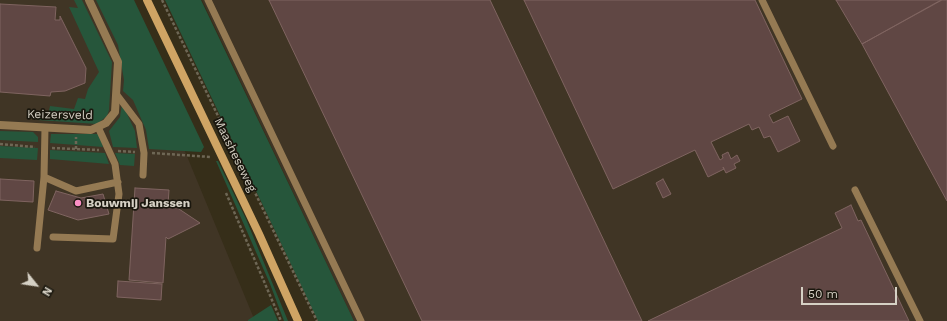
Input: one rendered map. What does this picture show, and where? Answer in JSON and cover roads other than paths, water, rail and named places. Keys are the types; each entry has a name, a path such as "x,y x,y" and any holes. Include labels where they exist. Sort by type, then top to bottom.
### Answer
{"main road":[{"name":"Maasheseweg","path":"147,0 259,234 298,321"}],"street":[{"name":"Keizersveld","path":"0,125 92,130 106,123 115,112 118,62 89,0"}],"lane":[{"path":"208,0 361,321"},
{"path":"762,0 833,146"},
{"path":"117,95 130,110 139,124 144,153 143,175"},
{"path":"53,237 113,239 119,194 118,182 115,164 98,127"},
{"path":"37,248 44,177 46,128"},
{"path":"44,177 76,191 118,182"},
{"path":"855,190 920,321"}],"place":[{"name":"Bouwmij Janssen","path":"78,203"}]}
